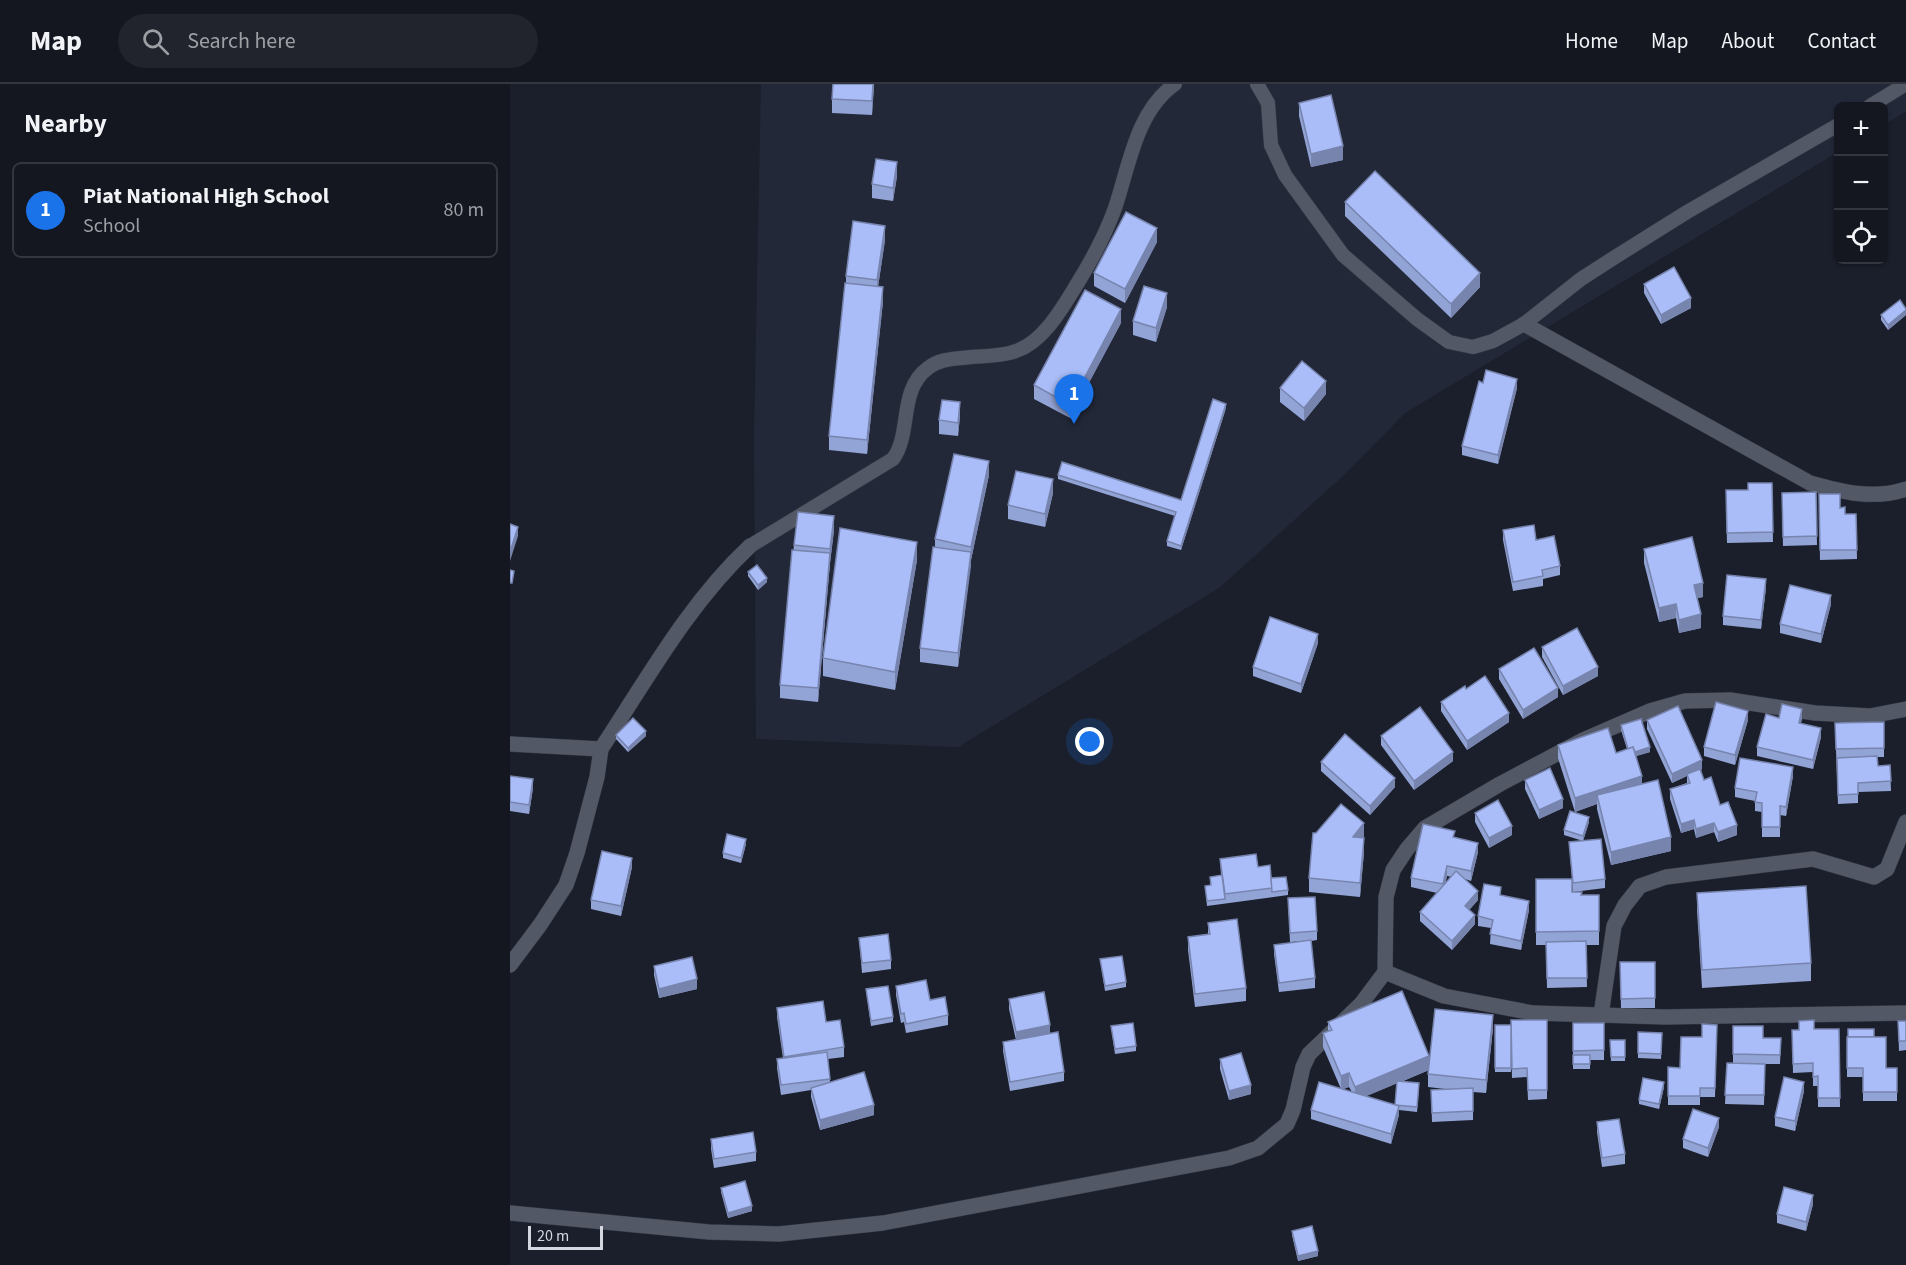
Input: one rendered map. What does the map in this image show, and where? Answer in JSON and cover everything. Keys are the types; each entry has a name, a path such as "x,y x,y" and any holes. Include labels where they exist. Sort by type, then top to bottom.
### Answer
{"street":[{"path":"1524,324 1810,483 1845,493 1878,494 1906,489"},
{"path":"510,965 566,885 594,788 601,748 700,601 730,565 750,546"},
{"path":"510,1213 709,1232 779,1234 883,1223 1229,1158 1258,1148 1287,1124 1293,1110 1303,1067 1309,1054 1361,1004 1385,972 1386,897 1393,870 1425,828 1500,784 1581,741 1650,711 1685,701 1730,700 1815,713 1870,716 1906,710"},
{"path":"510,744 601,748"},
{"path":"1601,1015 1614,926 1625,905 1640,886 1666,877 1813,859 1874,877 1887,869 1906,822"},
{"path":"1385,972 1444,996 1533,1013 1687,1016 1906,1012"}],"lane":[{"path":"750,546 893,459 900,444 904,415 915,383 927,369 944,359 1016,351 1042,334 1073,290 1093,255 1114,210 1128,160 1147,118 1163,92 1174,84"},
{"path":"1257,84 1268,103 1271,145 1285,174 1342,255 1417,319 1449,342 1473,347 1493,341 1524,324 1581,279 1612,259 1687,212 1834,128"},
{"path":"1877,102 1906,84"}],"shaded area":[{"path":"761,84 1906,84 1906,111 1888,122 1888,102 1834,102 1834,154 1405,413 1342,477 1219,588 958,747 756,739 754,435"}],"building":[{"path":"833,84 873,84 872,101 832,99"},
{"path":"1331,95 1343,146 1311,154 1299,103"},
{"path":"876,159 897,162 893,188 872,184"},
{"path":"1375,171 1480,273 1451,304 1345,202"},
{"path":"1126,212 1157,228 1125,289 1094,273"},
{"path":"853,221 885,226 877,280 846,276"},
{"path":"1674,267 1691,298 1661,315 1644,284"},
{"path":"845,283 883,287 867,440 829,436"},
{"path":"1144,286 1167,293 1156,328 1133,321"},
{"path":"1085,290 1121,309 1070,405 1034,385"},
{"path":"1900,300 1906,310 1888,325 1881,315"},
{"path":"1302,361 1326,381 1304,408 1280,388"},
{"path":"1486,370 1517,379 1498,455 1462,446 1479,381 1483,383"},
{"path":"1213,399 1226,404 1181,546 1167,541 1176,512 1058,475 1062,462 1181,500"},
{"path":"942,400 960,402 958,423 939,420"},
{"path":"954,454 989,461 971,547 935,539"},
{"path":"1016,471 1053,479 1045,514 1008,505"},
{"path":"1748,483 1772,483 1773,532 1727,533 1726,490 1748,490"},
{"path":"1816,492 1817,536 1783,537 1782,493"},
{"path":"1819,494 1840,494 1840,508 1845,507 1845,514 1856,514 1857,550 1820,550"},
{"path":"798,512 834,516 830,549 794,545"},
{"path":"510,524 518,527 510,552"},
{"path":"1534,525 1536,540 1554,536 1560,566 1542,570 1543,576 1513,582 1503,530"},
{"path":"840,528 917,542 895,672 823,658"},
{"path":"1692,537 1703,583 1694,585 1701,614 1679,620 1676,604 1659,608 1644,549"},
{"path":"933,547 971,552 958,653 920,648"},
{"path":"792,550 830,553 818,688 780,685"},
{"path":"757,565 767,578 758,585 748,572"},
{"path":"510,570 514,571 512,583 510,583"},
{"path":"1727,575 1766,579 1761,620 1723,616"},
{"path":"1790,585 1831,595 1821,634 1780,624"},
{"path":"1270,617 1318,634 1301,684 1253,667"},
{"path":"1577,628 1598,667 1563,686 1542,647"},
{"path":"1534,648 1558,688 1523,710 1499,669"},
{"path":"1485,676 1509,713 1467,741 1441,702"},
{"path":"1716,702 1748,711 1735,755 1704,747"},
{"path":"1782,704 1802,709 1799,723 1821,728 1813,760 1757,747 1766,714 1779,718"},
{"path":"1678,706 1702,760 1672,774 1647,720"},
{"path":"1420,707 1453,752 1414,781 1381,736"},
{"path":"633,718 646,731 628,748 616,735"},
{"path":"1641,719 1650,747 1635,752 1633,747 1628,749 1621,725"},
{"path":"1884,722 1884,748 1836,749 1835,723"},
{"path":"1608,728 1616,753 1633,747 1642,776 1575,798 1558,745"},
{"path":"1345,734 1395,778 1370,806 1321,762"},
{"path":"1877,756 1878,766 1890,765 1891,781 1858,783 1858,794 1838,795 1837,758"},
{"path":"1740,758 1793,767 1786,807 1780,806 1780,827 1762,827 1762,803 1755,802 1757,792 1735,788"},
{"path":"1550,768 1563,799 1539,810 1525,780"},
{"path":"1700,769 1704,780 1711,777 1720,805 1728,802 1737,825 1718,832 1714,823 1696,829 1694,820 1681,824 1670,789 1690,783 1687,774"},
{"path":"510,776 533,779 529,805 510,802"},
{"path":"1658,780 1671,837 1611,852 1597,795"},
{"path":"1498,800 1512,826 1489,838 1475,813"},
{"path":"1341,804 1364,823 1353,837 1364,838 1360,883 1309,878 1313,833 1316,833"},
{"path":"1570,811 1589,817 1583,836 1564,830"},
{"path":"1423,824 1455,831 1453,837 1478,843 1471,871 1447,866 1443,884 1411,878"},
{"path":"727,834 746,839 741,858 723,853"},
{"path":"1601,839 1605,879 1573,883 1569,842"},
{"path":"602,851 632,858 621,906 591,900"},
{"path":"1256,854 1258,867 1270,865 1272,888 1225,894 1220,859"},
{"path":"1456,871 1478,891 1465,906 1475,915 1452,941 1420,912"},
{"path":"1222,875 1225,899 1207,901 1205,886 1211,885 1210,877"},
{"path":"1286,877 1288,890 1272,892 1271,878"},
{"path":"1536,879 1572,879 1572,892 1582,892 1581,895 1599,895 1599,931 1536,932"},
{"path":"1484,884 1501,887 1500,895 1529,901 1521,941 1490,934 1493,920 1478,916"},
{"path":"1806,886 1811,963 1702,970 1697,893"},
{"path":"1315,897 1317,931 1290,933 1288,898"},
{"path":"1237,919 1246,988 1195,994 1188,937 1210,934 1208,923"},
{"path":"888,934 891,960 862,963 859,938"},
{"path":"1311,940 1315,978 1279,983 1274,945"},
{"path":"1586,941 1587,978 1547,978 1546,942"},
{"path":"1122,956 1126,982 1105,986 1100,959"},
{"path":"692,957 697,979 659,989 654,966"},
{"path":"1620,962 1655,962 1655,998 1621,999"},
{"path":"926,980 930,1000 945,997 948,1015 906,1024 904,1013 901,1014 896,986"},
{"path":"888,986 893,1017 871,1021 866,989"},
{"path":"1402,991 1429,1056 1355,1087 1349,1073 1341,1076 1323,1033 1332,1030 1328,1022"},
{"path":"1044,992 1050,1025 1016,1032 1009,999"},
{"path":"823,1001 826,1022 840,1020 844,1047 784,1057 777,1008"},
{"path":"1435,1009 1493,1015 1486,1080 1428,1074"},
{"path":"1511,1020 1547,1020 1547,1090 1528,1090 1527,1068 1512,1069"},
{"path":"1814,1020 1814,1029 1839,1029 1840,1098 1818,1098 1818,1076 1813,1077 1813,1063 1793,1064 1792,1030 1799,1030 1799,1021"},
{"path":"1898,1021 1906,1021 1906,1041 1899,1041"},
{"path":"1133,1023 1136,1046 1115,1049 1111,1026"},
{"path":"1573,1023 1604,1023 1604,1050 1573,1051"},
{"path":"1702,1024 1717,1025 1715,1088 1700,1088 1700,1096 1668,1096 1668,1067 1680,1068 1681,1037 1702,1037"},
{"path":"1495,1025 1511,1025 1511,1068 1495,1068"},
{"path":"1733,1026 1763,1026 1763,1038 1781,1038 1780,1055 1733,1054"},
{"path":"1848,1029 1874,1029 1874,1037 1848,1037"},
{"path":"1058,1032 1064,1072 1010,1082 1003,1042"},
{"path":"1638,1032 1662,1033 1661,1054 1638,1053"},
{"path":"1847,1037 1886,1037 1886,1068 1897,1068 1897,1092 1863,1092 1863,1068 1847,1068"},
{"path":"1610,1040 1625,1040 1625,1057 1611,1057"},
{"path":"827,1052 830,1079 781,1085 777,1059"},
{"path":"1241,1053 1251,1085 1229,1091 1220,1059"},
{"path":"1573,1055 1590,1055 1590,1064 1573,1064"},
{"path":"1727,1063 1765,1064 1764,1095 1725,1095"},
{"path":"864,1072 874,1105 820,1120 811,1088"},
{"path":"1784,1077 1804,1082 1795,1121 1775,1117"},
{"path":"1643,1078 1664,1082 1659,1104 1639,1100"},
{"path":"1397,1081 1419,1083 1417,1107 1395,1105"},
{"path":"1319,1082 1399,1106 1391,1134 1311,1110"},
{"path":"1473,1088 1473,1111 1432,1113 1431,1090"},
{"path":"1693,1109 1719,1118 1708,1148 1683,1139"},
{"path":"1619,1119 1625,1154 1602,1158 1597,1122"},
{"path":"753,1132 756,1152 714,1159 711,1139"},
{"path":"745,1181 752,1206 728,1213 721,1188"},
{"path":"1784,1187 1813,1195 1806,1222 1777,1214"},
{"path":"1312,1226 1318,1251 1298,1256 1292,1231"}],"place":[{"name":"Piat National High School","path":"1074,424"}]}
